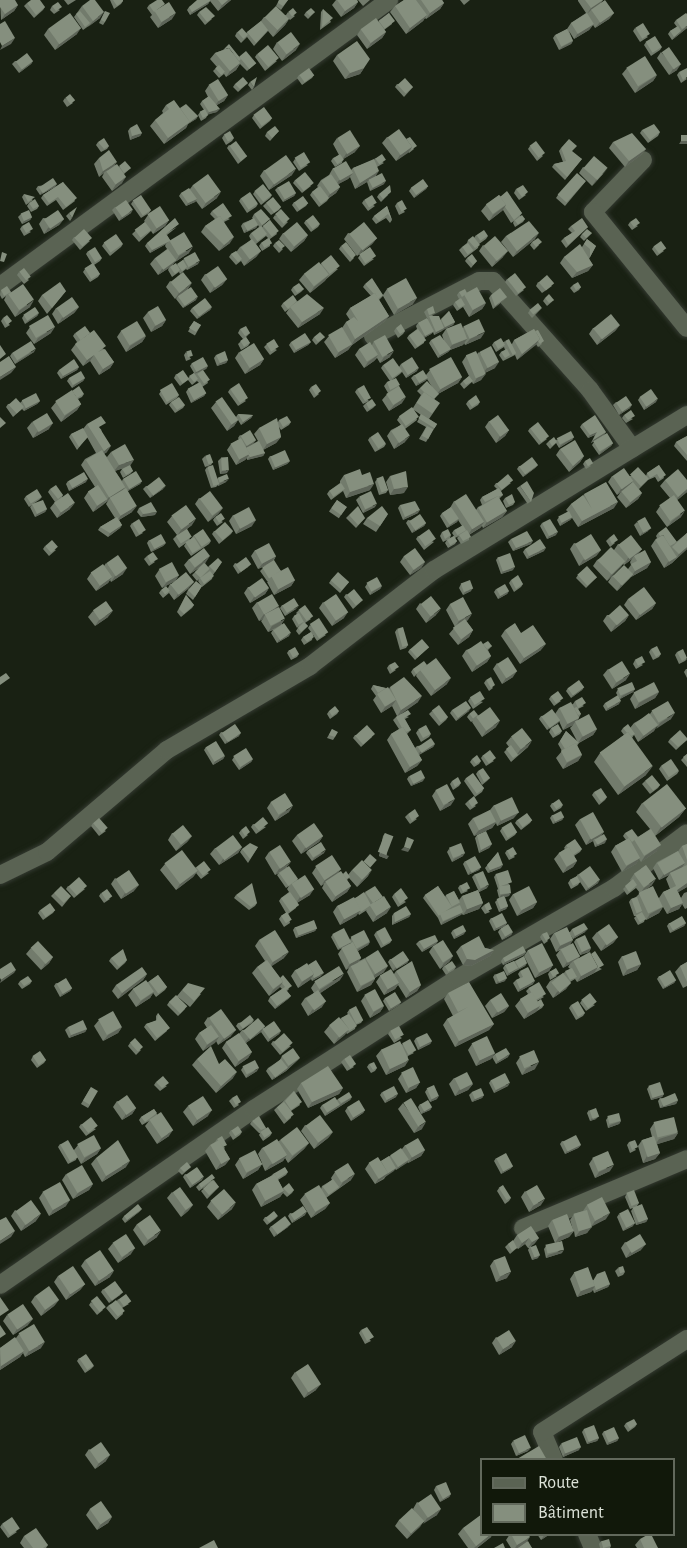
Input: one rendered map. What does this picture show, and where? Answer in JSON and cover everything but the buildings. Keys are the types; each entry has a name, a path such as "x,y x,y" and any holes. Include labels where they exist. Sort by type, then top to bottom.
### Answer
{"street":[{"path":"0,286 389,0"},
{"path":"643,160 593,212 687,328"},
{"path":"373,336 479,280 493,280 590,390 632,448"},
{"path":"0,875 47,852 167,750 310,666 434,570 687,415"},
{"path":"0,1285 254,1109 458,978 614,888 687,833"},
{"path":"523,1228 687,1159"},
{"path":"553,1458 542,1432 687,1339"}]}
